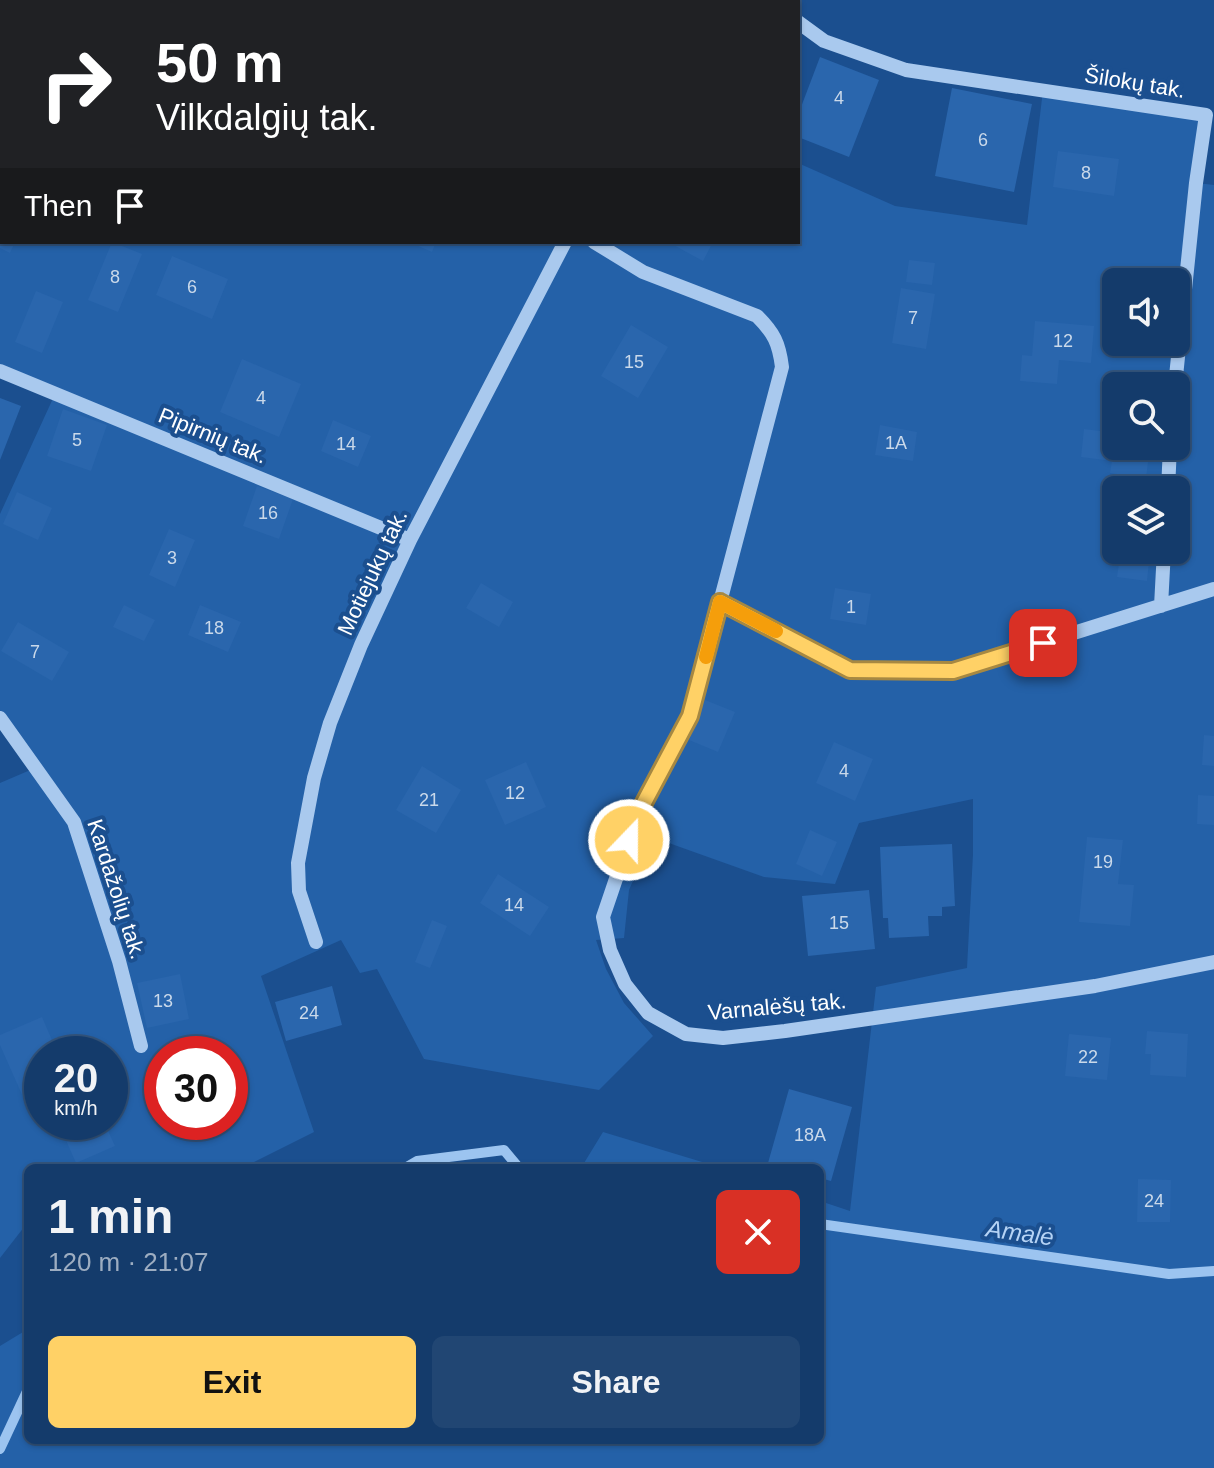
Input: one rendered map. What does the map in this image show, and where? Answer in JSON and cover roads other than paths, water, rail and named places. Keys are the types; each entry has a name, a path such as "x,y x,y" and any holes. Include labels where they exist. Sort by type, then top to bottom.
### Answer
{"street":[{"name":"Šilokų tak.","path":"800,23 824,41 906,70 1206,115 1176,372"},
{"name":"Motiejukų tak.","path":"316,942 299,891 298,863 314,778 330,723 361,645 410,540 564,244"},
{"name":"Varnalėšų tak.","path":"597,244 643,272 757,316 771,330 779,347 782,367 690,716 638,814 603,917 610,950 625,984 648,1013 686,1034 723,1038 1095,986 1214,962"},
{"name":"Pipirnių tak.","path":"0,371 410,540"},
{"path":"1161,606 1163,564"},
{"path":"720,602 850,670 953,671 1214,589"},
{"name":"Kardažolių tak.","path":"0,718 74,822 119,961 141,1046"}],"waterway":[{"name":"Amalė","path":"412,1164 504,1150 516,1164"},
{"name":"Amalė","path":"824,1225 1169,1274 1214,1271"},
{"name":"Amalė","path":"0,1449 24,1398"}]}
